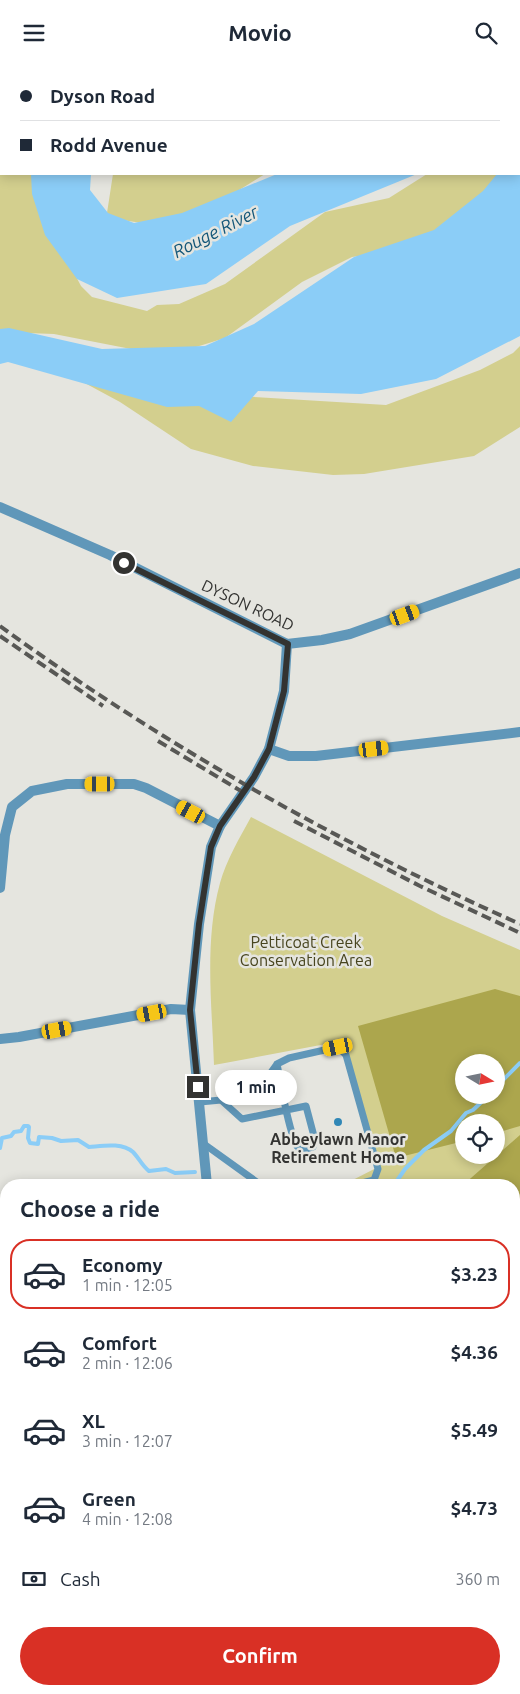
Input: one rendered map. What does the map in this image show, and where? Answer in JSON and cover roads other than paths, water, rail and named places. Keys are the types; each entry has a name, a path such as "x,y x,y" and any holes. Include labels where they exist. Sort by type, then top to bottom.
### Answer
{"street":[{"name":"DYSON ROAD","path":"0,507 110,555 288,644 350,634 520,573"},
{"path":"207,1179 190,1010 203,895 211,847 220,826 254,777 269,749 284,691 288,644"},
{"path":"269,749 289,756 316,756 520,732"},
{"path":"0,888 5,835 12,807 32,791 67,784 134,784 146,788 220,826"},
{"path":"0,1039 171,1009 190,1010"}],"lane":[{"path":"200,1102 221,1100 234,1085 267,1078 276,1064 289,1058 338,1047 346,1055 378,1169 374,1179"},
{"path":"221,1100 242,1119 286,1110 306,1106 315,1140 313,1147 300,1151 296,1147 286,1110 276,1064"},
{"path":"204,1144 253,1179"}],"water":[{"name":"Rouge River","path":"31,175 91,175 90,190 108,213 134,223 182,213 275,175 415,175 290,226 206,284 117,298 77,279 45,235 32,194"},
{"path":"496,175 520,175 520,336 436,379 361,394 258,391 231,422 199,406 167,407 8,362 0,364 0,329 9,328 102,349 205,346 254,324 354,257 434,230 483,191"}],"waterway":[{"path":"505,1078 520,1063"},
{"path":"398,1179 405,1169 424,1150 451,1131 466,1113 479,1104"},
{"path":"0,1148 2,1138 11,1136 14,1132 21,1131 24,1126 28,1126 30,1143 38,1144 39,1137 61,1141 78,1140 89,1147 118,1146 133,1152 149,1171 166,1169 175,1173 195,1172"}],"railway":[{"path":"0,626 124,711 252,789 385,860 520,924"},
{"path":"0,636 103,706"},
{"path":"158,741 246,794"},
{"path":"294,821 420,886 520,933"}],"place":[{"name":"Abbeylawn Manor Retirement Home","path":"338,1122"}],"park label":[{"name":"Petticoat Creek Conservation Area","path":"306,951"}]}
